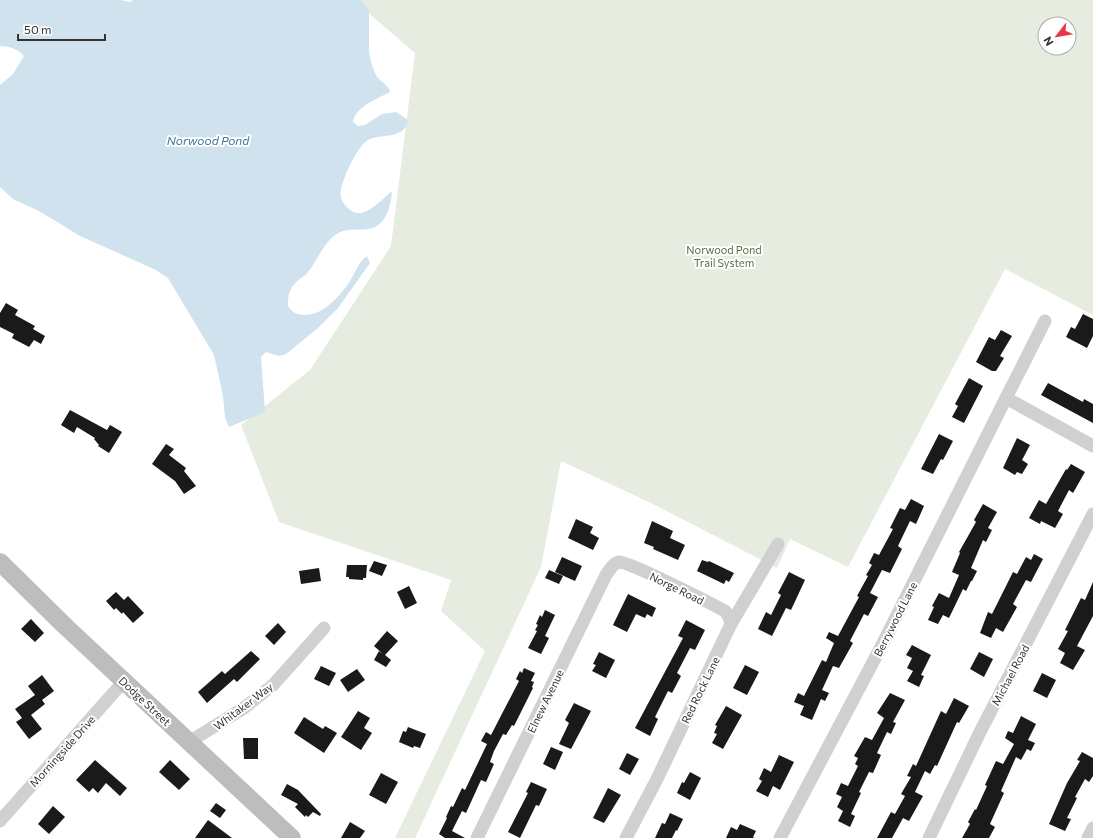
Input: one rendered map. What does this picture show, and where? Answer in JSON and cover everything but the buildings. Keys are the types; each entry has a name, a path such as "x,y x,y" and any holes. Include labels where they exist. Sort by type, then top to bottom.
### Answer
{"main road":[{"name":"Dodge Street","path":"0,562 124,681 292,838"}],"street":[{"name":"Berrywood Lane","path":"780,838 881,647 1045,321"},
{"path":"1006,398 1093,446"},
{"name":"Michael Road","path":"929,838 980,732 1093,514"},
{"name":"Red Rock Lane","path":"626,838 657,779 731,624 778,544"},
{"name":"Norge Road","path":"614,564 619,562 637,569 719,608 729,617 731,624"},
{"name":"Elnew Avenue","path":"477,838 603,582 614,564"},
{"name":"Whitaker Way","path":"189,742 232,716 272,685 324,628"},
{"name":"Morningside Drive","path":"0,821 124,681"},
{"path":"1088,838 1093,828"}],"green space":[{"name":"Norwood Pond Trail System","path":"353,0 1093,0 1093,315 1005,269 848,567 790,539 777,568 653,504 561,461 541,567 415,838 395,838 485,651 441,611 451,580 279,522 241,425 310,370 391,246 415,53"}],"water":[{"name":"Norwood Pond","path":"0,0 121,0 130,2 133,0 361,0 369,10 369,51 371,61 377,77 386,85 390,92 362,108 358,112 353,122 358,126 365,125 382,114 396,112 408,120 402,131 392,135 368,140 364,144 354,158 345,176 342,184 341,197 343,203 352,212 358,213 370,209 392,191 389,209 383,220 374,227 368,229 347,230 335,235 324,247 308,272 292,287 289,294 288,306 294,312 306,315 319,312 337,298 342,292 364,258 367,256 370,263 338,308 318,328 286,354 279,356 266,352 261,357 265,412 229,427 225,417 223,396 214,355 168,278 156,270 80,236 39,211 13,199 0,187 0,85 13,74 24,56 13,48 0,46"}]}
